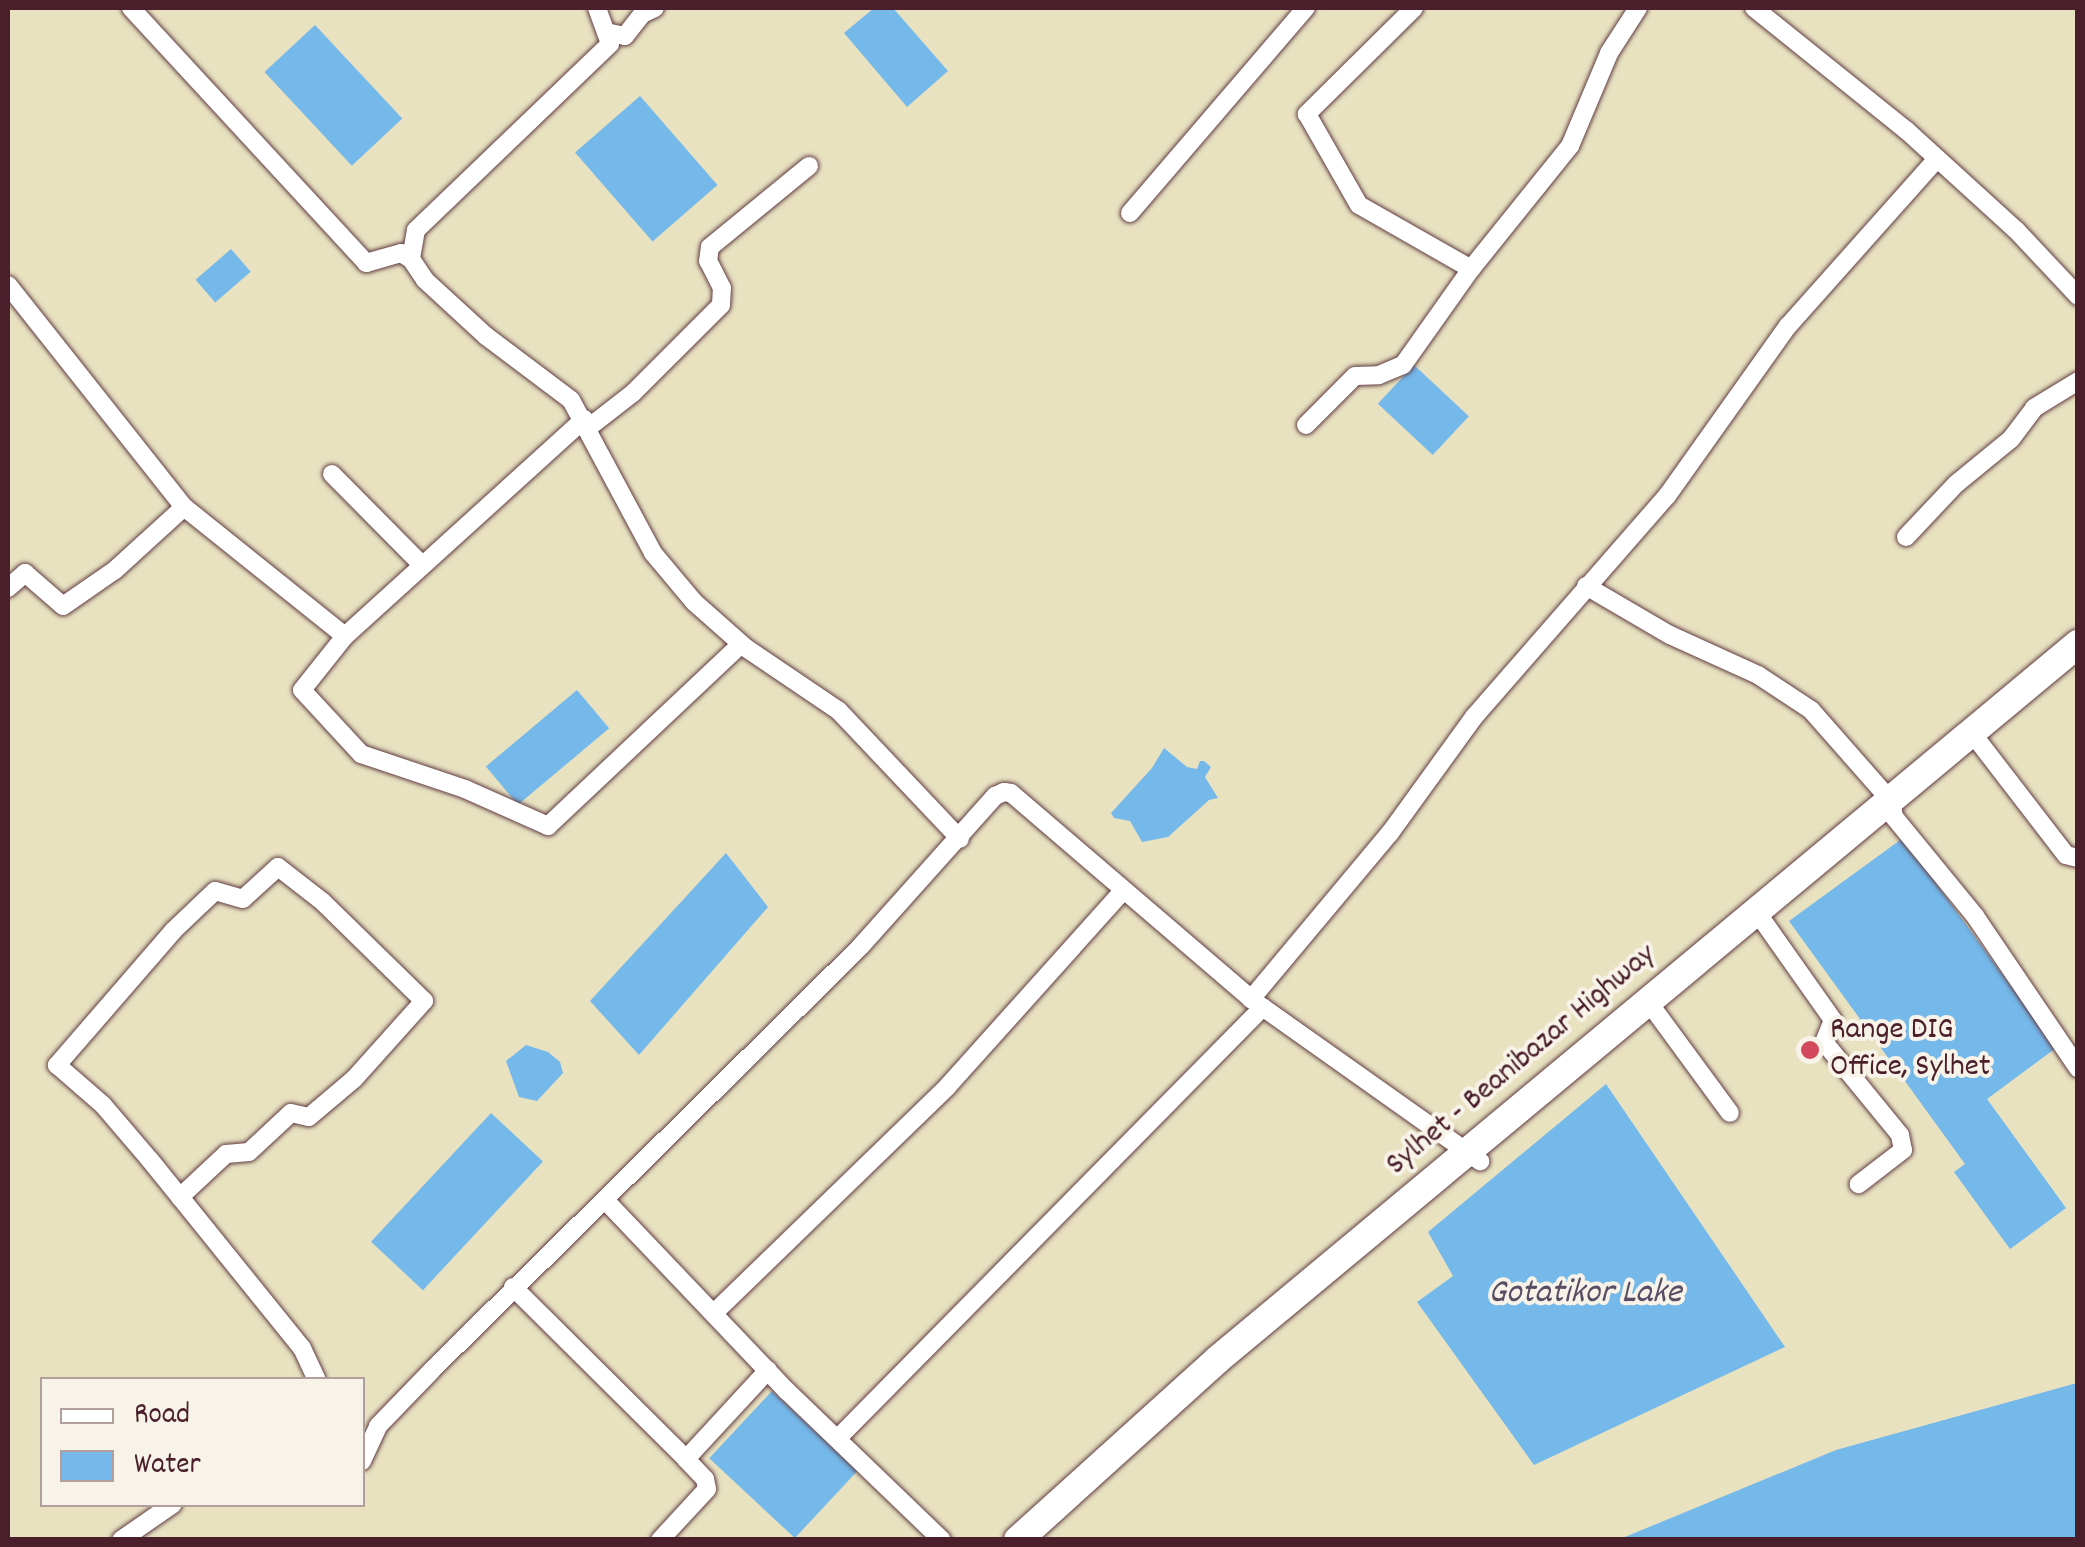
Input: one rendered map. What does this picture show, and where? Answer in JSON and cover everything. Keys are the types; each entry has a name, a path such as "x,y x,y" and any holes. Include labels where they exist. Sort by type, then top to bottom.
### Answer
{"main road":[{"name":"Sylhet - Beanibazar Highway","path":"1040,1540 1078,1498 1221,1365 1893,809 2078,644"},
{"name":"Sylhet - Beanibazar Highway","path":"1975,738 2078,661"},
{"name":"Sylhet - Beanibazar Highway","path":"1018,1540 1078,1498"}],"street":[{"path":"131,8 366,263 401,253 411,258 424,280 486,336 571,400 653,553 694,602 741,644 839,711 960,838"},
{"path":"411,258 416,230 610,44 597,8"},
{"path":"606,32 625,36 642,14 655,8"},
{"path":"1130,213 1306,8"},
{"path":"1414,8 1307,114 1359,206 1471,269"},
{"path":"1306,425 1355,376 1379,375 1403,365 1471,269 1570,146 1609,53 1638,8"},
{"path":"1754,8 1938,159 2016,230 2078,296"},
{"path":"838,1438 1257,1003 1390,833 1474,717 1667,496 1788,326 1938,159"},
{"path":"741,644 548,826 465,789 362,754 302,690 345,636 421,564 586,423 633,392 721,305 722,288 708,261 710,247 809,166"},
{"path":"8,285 184,507 345,636"},
{"path":"1906,537 1956,484 2012,439 2034,408 2078,380"},
{"path":"332,474 421,564"},
{"path":"8,588 25,573 63,606 73,602 184,507"},
{"path":"1586,586 1670,635 1758,675 1811,710 1975,916 2078,1068"},
{"path":"1975,738 2066,855 2078,858"},
{"path":"365,1454 378,1426 514,1286 860,947 996,796 1011,793 1122,892 1257,1003 1475,1156"},
{"path":"180,1197 226,1154 249,1152 291,1113 309,1118 354,1079 424,1000 323,902 278,867 243,899 215,892 174,930 57,1065 103,1105 180,1197 302,1348 316,1377"},
{"path":"715,1312 947,1087 1122,892"},
{"path":"1760,917 1833,1020 1824,1042 1900,1135 1903,1150 1859,1184"},
{"path":"1653,1006 1730,1113"},
{"path":"605,1200 768,1370 942,1540"},
{"path":"514,1286 706,1479 707,1488 660,1540"},
{"path":"686,1459 768,1370"},
{"path":"121,1540 169,1507"}],"water":[{"path":"874,8 893,8 948,71 907,107 844,33"},
{"path":"315,25 402,119 352,166 265,72"},
{"path":"640,96 717,185 653,241 575,152"},
{"path":"231,249 251,272 215,302 196,280"},
{"path":"1414,365 1469,416 1433,455 1378,404"},
{"path":"577,690 609,728 518,805 486,766"},
{"path":"1164,748 1187,767 1197,769 1200,761 1204,761 1211,767 1205,777 1218,798 1209,800 1168,837 1142,842 1130,821 1114,818 1111,813 1152,768"},
{"path":"1903,838 2056,1048 1987,1099 2066,1208 2010,1249 1954,1172 1965,1164 1789,921"},
{"path":"726,853 768,907 639,1055 590,1001"},
{"path":"526,1045 548,1052 560,1062 563,1073 537,1101 519,1097 506,1061"},
{"name":"Gotatikor Lake","path":"1606,1084 1785,1347 1534,1465 1417,1302 1453,1276 1428,1232"},
{"path":"491,1113 543,1161 423,1290 371,1242"},
{"path":"2077,1383 2077,1539 1620,1539 1836,1450"},
{"path":"772,1391 858,1471 795,1538 709,1458"}],"place":[{"name":"Range DIG Office, Sylhet","path":"1810,1050"}]}
